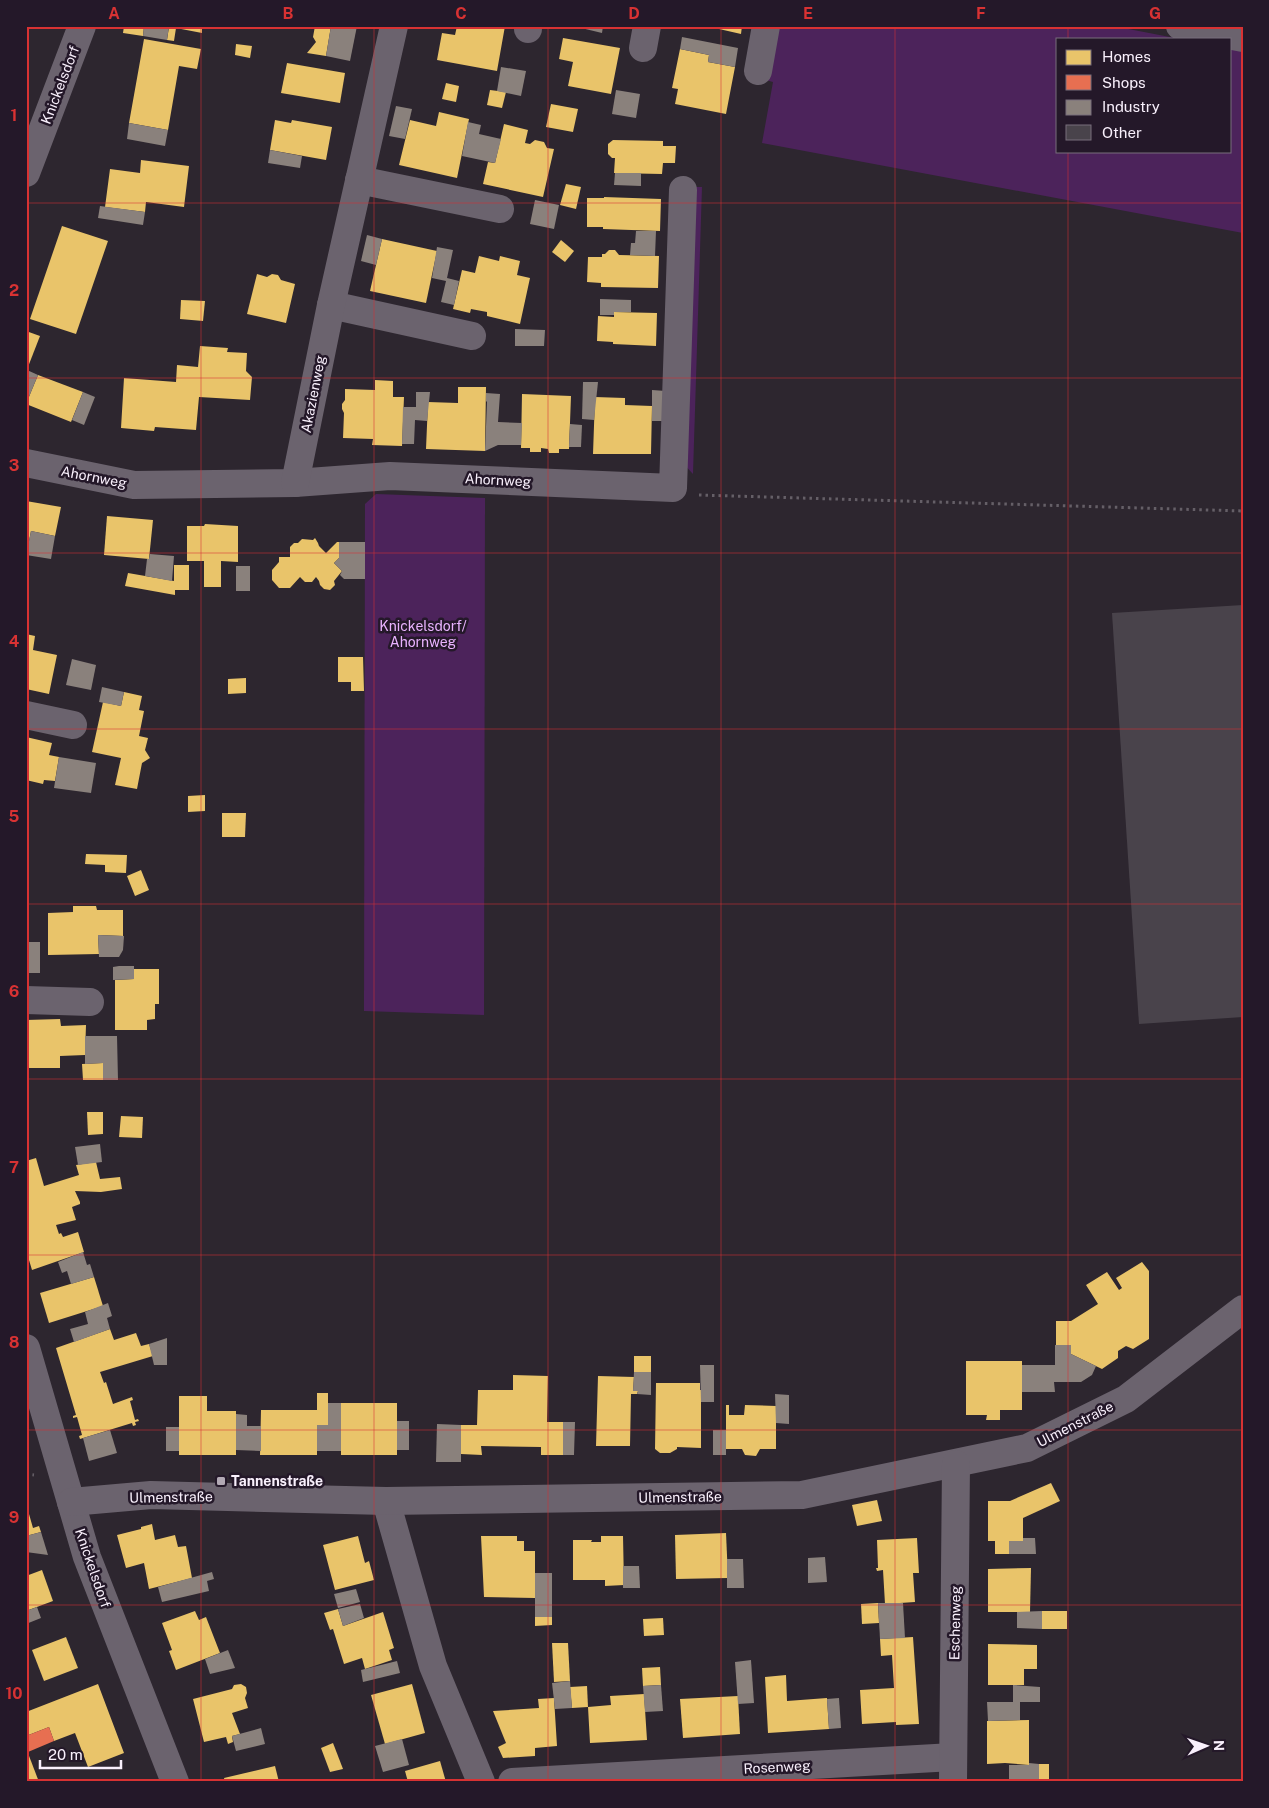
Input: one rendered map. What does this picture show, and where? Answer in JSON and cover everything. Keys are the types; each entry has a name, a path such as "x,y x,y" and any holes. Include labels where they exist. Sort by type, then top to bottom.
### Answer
{"street":[{"name":"Knickelsdorf","path":"26,173 82,26"},
{"name":"Akazienweg","path":"295,483 358,180 394,26"},
{"path":"758,71 766,26"},
{"path":"1180,26 1243,38"},
{"path":"358,180 500,209"},
{"path":"673,488 683,190"},
{"path":"331,306 472,336"},
{"name":"Ahornweg","path":"26,463 134,484 295,483 390,476 673,488"},
{"path":"26,715 73,725"},
{"path":"26,1000 90,1002"},
{"name":"Ulmenstraße","path":"71,1502 151,1495 386,1501 802,1495 1027,1448 1126,1399 1243,1308"},
{"name":"Knickelsdorf","path":"26,1348 87,1558 175,1782"},
{"name":"Eschenweg","path":"953,1769 956,1464"},
{"path":"386,1501 433,1666 481,1782"},
{"name":"Rosenweg","path":"512,1782 953,1769"}],"path":[{"path":"673,488 702,496 1243,511"}],"green space":[{"path":"771,26 1113,26 1175,38 1056,38 1056,152 1232,152 1232,48 1243,50 1243,233 762,143 773,82 762,79"},
{"path":"690,187 702,187 693,474 681,461"},
{"name":"Knickelsdorf/ Ahornweg","path":"376,494 485,498 484,1015 364,1011 365,504"}],"building: Homes":[{"path":"124,26 144,26 143,36 123,33"},
{"path":"176,26 202,26 202,33 176,28"},
{"path":"315,26 331,26 326,56 307,53 316,42 313,37"},
{"path":"457,26 505,26 497,71 437,60 442,33 455,35"},
{"path":"706,26 742,26 741,34"},
{"path":"169,27 176,28 174,41 167,40"},
{"path":"563,38 620,48 611,94 568,86 573,62 559,59"},
{"path":"144,39 201,49 197,69 179,66 168,130 129,123"},
{"path":"236,44 252,46 250,58 235,55"},
{"path":"680,49 709,55 708,62 735,67 726,114 675,104 678,89 672,88"},
{"path":"287,63 345,73 340,103 281,93"},
{"path":"446,83 459,86 456,102 442,99"},
{"path":"490,90 506,92 502,108 487,105"},
{"path":"551,104 578,109 573,132 546,127"},
{"path":"439,112 469,119 457,178 399,165 410,120 436,126"},
{"path":"275,120 291,123 292,120 332,127 326,160 270,150"},
{"path":"504,124 528,130 525,143 530,144 535,140 544,142 547,148 554,149 543,197 483,184 488,162 495,163"},
{"path":"613,140 663,141 663,146 676,146 675,163 663,163 662,174 614,173 615,158 608,154 608,144"},
{"path":"141,160 189,166 184,207 146,202 145,212 105,207 110,169 140,173"},
{"path":"566,184 581,187 576,209 560,205"},
{"path":"587,198 661,199 660,231 587,227"},
{"path":"62,226 108,241 76,334 30,319"},
{"path":"382,239 437,251 426,303 370,291"},
{"path":"561,240 574,251 565,262 552,252"},
{"path":"609,250 615,250 619,255 659,256 658,288 601,287 601,283 587,282 588,257 602,257 602,254"},
{"path":"479,256 499,261 500,256 520,261 517,275 530,278 520,324 487,316 487,312 471,309 470,313 453,309 462,270 475,273"},
{"path":"257,274 267,277 272,274 278,275 281,280 295,284 286,323 247,314"},
{"path":"181,300 205,301 203,321 180,319"},
{"path":"614,312 657,313 656,346 613,344 613,342 597,341 598,316 614,317"},
{"path":"26,331 40,336 26,372"},
{"path":"200,346 228,348 227,352 247,353 246,371 252,377 250,400 199,397 196,430 155,427 154,431 121,428 124,378 176,382 177,365 198,367"},
{"path":"38,375 83,392 71,422 26,404"},
{"path":"375,380 393,381 393,397 404,397 402,446 372,445 373,439 343,438 344,413 342,404 345,400 345,389 375,390"},
{"path":"458,387 486,387 485,451 426,449 428,402 458,403"},
{"path":"522,394 571,396 569,449 559,449 559,453 549,453 548,449 541,448 541,452 530,452 530,448 521,448"},
{"path":"595,397 625,398 625,405 652,406 651,454 593,454"},
{"path":"26,501 61,507 55,536 31,531 29,541 26,540"},
{"path":"107,516 153,520 149,559 104,555"},
{"path":"205,524 238,526 238,562 221,561 221,587 204,587 204,561 187,561 187,526 204,526"},
{"path":"315,538 319,546 326,553 339,542 339,558 334,563 342,571 334,581 335,585 330,590 324,589 316,577 312,582 305,582 300,577 290,588 279,588 272,580 272,570 279,562 279,557 290,557 290,547 294,543 298,543 302,539 313,540"},
{"path":"174,565 189,565 189,590 175,590 175,595 125,586 128,573 174,581"},
{"path":"26,634 35,636 33,650 57,655 49,694 26,689"},
{"path":"338,657 363,657 364,691 351,691 351,682 338,682"},
{"path":"246,678 246,693 228,694 228,679"},
{"path":"124,692 142,696 139,710 144,711 139,736 148,738 145,750 150,758 142,763 137,789 115,785 121,758 92,752 103,702 121,706"},
{"path":"26,737 52,743 49,755 59,757 55,781 44,780 43,784 26,780"},
{"path":"205,795 205,811 188,812 188,796"},
{"path":"222,813 246,813 245,837 222,837"},
{"path":"86,854 127,855 126,873 105,872 105,865 85,864"},
{"path":"141,870 149,890 135,896 127,876"},
{"path":"73,906 96,906 97,910 123,910 123,936 98,935 99,954 48,955 48,913 73,912"},
{"path":"134,969 159,969 159,1004 155,1004 155,1019 147,1020 147,1030 115,1030 115,980 134,979"},
{"path":"60,1019 61,1026 86,1025 85,1055 60,1056 60,1068 26,1068 26,1020"},
{"path":"103,1063 103,1080 83,1080 82,1064"},
{"path":"87,1112 103,1112 103,1134 88,1135"},
{"path":"121,1116 143,1117 142,1138 119,1137"},
{"path":"36,1158 44,1186 79,1175 76,1165 96,1162 100,1179 120,1177 122,1189 101,1192 75,1191 80,1202 80,1204 72,1207 76,1220 56,1225 59,1234 61,1233 63,1237 78,1232 84,1252 32,1270 26,1250 26,1161"},
{"path":"1142,1262 1149,1271 1149,1339 1133,1349 1126,1346 1118,1351 1118,1358 1102,1369 1071,1354 1071,1345 1056,1345 1056,1321 1071,1321 1098,1304 1086,1285 1107,1272 1119,1290 1122,1288 1116,1278"},
{"path":"94,1277 103,1306 49,1323 40,1293"},
{"path":"110,1329 114,1340 136,1333 141,1346 149,1344 153,1356 100,1372 104,1383 106,1382 113,1404 132,1397 133,1400 130,1401 135,1420 138,1419 139,1421 135,1422 136,1425 133,1426 132,1423 80,1439 79,1436 82,1435 77,1417 73,1418 76,1415 56,1348"},
{"path":"634,1356 651,1356 651,1372 634,1372"},
{"path":"966,1361 1022,1361 1022,1410 1000,1410 1000,1420 986,1420 987,1415 966,1415"},
{"path":"513,1375 548,1376 547,1422 563,1422 563,1455 541,1455 541,1447 481,1446 482,1455 461,1454 461,1425 477,1425 478,1390 513,1390"},
{"path":"598,1376 634,1377 633,1391 638,1391 637,1394 631,1394 630,1446 596,1446"},
{"path":"656,1383 700,1383 701,1448 677,1447 677,1449 670,1453 660,1453 655,1449"},
{"path":"317,1393 328,1393 328,1425 317,1425 317,1455 260,1455 261,1410 317,1410"},
{"path":"179,1396 207,1396 207,1411 236,1411 236,1455 179,1455"},
{"path":"341,1403 397,1403 397,1455 341,1455"},
{"path":"726,1405 729,1405 729,1415 744,1415 745,1405 776,1406 776,1449 760,1449 756,1456 745,1455 742,1449 726,1449"},
{"path":"1051,1483 1060,1501 1023,1518 1023,1541 1009,1541 1009,1554 995,1554 995,1541 988,1541 988,1501 1010,1501"},
{"path":"877,1500 882,1521 857,1526 852,1505"},
{"path":"27,1507 33,1528 39,1526 41,1532 26,1536"},
{"path":"152,1524 155,1540 175,1535 178,1547 186,1546 192,1578 149,1589 144,1563 126,1568 117,1535"},
{"path":"726,1533 728,1578 676,1579 675,1535"},
{"path":"358,1536 365,1563 369,1561 374,1580 335,1590 323,1545"},
{"path":"481,1536 517,1536 517,1541 524,1541 524,1551 535,1551 535,1598 484,1597"},
{"path":"601,1536 623,1536 624,1585 605,1586 605,1580 573,1580 573,1540 601,1542"},
{"path":"917,1538 919,1573 913,1573 915,1602 885,1604 883,1570 877,1571 876,1568 878,1568 877,1540"},
{"path":"1031,1568 1030,1612 988,1612 988,1569"},
{"path":"42,1570 53,1601 26,1611 26,1576"},
{"path":"878,1603 879,1623 862,1624 861,1604"},
{"path":"338,1609 343,1626 383,1612 394,1648 389,1650 392,1660 365,1669 362,1658 344,1664 333,1629 330,1630 324,1613"},
{"path":"195,1611 199,1620 206,1617 220,1653 176,1670 169,1651 172,1650 162,1623"},
{"path":"1042,1611 1067,1611 1067,1629 1042,1629"},
{"path":"535,1617 552,1617 552,1625 535,1626"},
{"path":"663,1618 664,1635 644,1636 643,1619"},
{"path":"66,1637 78,1668 44,1681 32,1650"},
{"path":"913,1637 919,1724 896,1725 896,1722 862,1724 860,1690 894,1688 892,1655 881,1656 880,1639"},
{"path":"552,1643 568,1643 570,1681 554,1682"},
{"path":"988,1644 1037,1645 1037,1669 1024,1669 1024,1685 988,1685"},
{"path":"660,1667 661,1685 643,1686 642,1668"},
{"path":"786,1675 787,1701 827,1698 829,1729 768,1733 765,1677"},
{"path":"98,1684 124,1753 88,1767 75,1733 54,1741 49,1727 26,1736 26,1712"},
{"path":"241,1684 246,1687 247,1693 245,1698 248,1708 232,1713 240,1734 232,1736 233,1742 228,1744 226,1737 204,1742 193,1699 232,1689 234,1685"},
{"path":"412,1684 425,1733 385,1744 371,1695"},
{"path":"587,1686 588,1707 572,1708 570,1687"},
{"path":"644,1694 647,1740 590,1743 588,1707 611,1705 610,1696"},
{"path":"738,1696 740,1734 683,1738 680,1699"},
{"path":"554,1698 557,1746 535,1748 535,1756 503,1758 498,1747 506,1743 493,1711 539,1708 538,1699"},
{"path":"1029,1720 1029,1765 987,1764 987,1721"},
{"path":"333,1743 343,1769 330,1772 321,1748"},
{"path":"26,1748 39,1782 26,1782"},
{"path":"440,1761 446,1782 408,1782 405,1771"},
{"path":"1039,1764 1049,1764 1049,1780 1039,1780"},
{"path":"275,1766 279,1782 225,1782 224,1778"}],"building: Shops":[{"path":"49,1727 54,1741 28,1752 26,1736"}],"building: Industry":[{"path":"144,26 169,26 167,40 143,36"},
{"path":"331,26 357,26 350,61 326,56"},
{"path":"573,26 603,26 602,33"},
{"path":"682,37 738,48 735,67 708,62 709,55 680,49"},
{"path":"501,67 526,71 521,96 497,91"},
{"path":"616,90 640,94 636,118 612,114"},
{"path":"396,106 412,109 405,139 389,136"},
{"path":"468,122 481,125 479,134 501,139 495,163 462,156"},
{"path":"129,123 168,130 165,146 127,139"},
{"path":"270,150 302,156 300,168 268,163"},
{"path":"615,173 641,173 641,186 614,185"},
{"path":"535,200 559,205 554,229 530,224"},
{"path":"100,206 145,212 143,225 98,218"},
{"path":"636,231 656,231 655,256 630,255 631,243 635,243"},
{"path":"367,235 382,239 376,265 361,261"},
{"path":"437,247 453,250 447,278 459,281 454,305 441,302 446,281 432,278"},
{"path":"600,299 631,300 631,312 614,312 614,315 600,315"},
{"path":"515,329 545,330 544,346 515,346"},
{"path":"27,370 38,375 26,404 26,372"},
{"path":"583,382 598,382 594,420 582,419"},
{"path":"652,390 666,391 665,421 652,421"},
{"path":"83,392 95,397 84,425 72,420"},
{"path":"416,392 430,392 427,421 415,420 414,444 402,444 403,407 416,407"},
{"path":"486,393 500,394 498,422 522,423 521,445 498,445 485,451"},
{"path":"570,424 582,425 581,447 569,447"},
{"path":"31,531 55,536 51,559 26,555"},
{"path":"339,542 365,542 365,579 344,579 340,575 342,571 334,563 339,558"},
{"path":"150,554 174,556 172,581 145,576 147,559 149,559"},
{"path":"236,566 250,566 250,591 236,591"},
{"path":"72,659 96,665 91,690 66,685"},
{"path":"102,687 124,692 121,706 99,702"},
{"path":"59,757 96,763 91,793 54,788"},
{"path":"98,935 124,936 123,950 119,957 99,957"},
{"path":"26,942 40,942 40,973 26,973"},
{"path":"134,966 134,979 113,980 113,967"},
{"path":"85,1036 117,1036 118,1080 103,1080 103,1063 85,1064"},
{"path":"100,1144 102,1162 78,1165 75,1147"},
{"path":"83,1252 87,1265 90,1264 94,1277 71,1284 67,1271 62,1273 58,1262"},
{"path":"108,1303 112,1316 107,1318 110,1329 74,1342 70,1329 88,1324 85,1312"},
{"path":"167,1338 167,1365 154,1365 149,1344"},
{"path":"1055,1345 1071,1345 1071,1354 1096,1366 1092,1375 1081,1382 1054,1382 1055,1392 1022,1392 1022,1365 1055,1365"},
{"path":"700,1365 714,1365 714,1402 701,1402"},
{"path":"634,1372 651,1372 651,1395 637,1394 638,1391 633,1391"},
{"path":"775,1394 789,1395 789,1424 776,1423"},
{"path":"328,1403 341,1403 341,1451 317,1451 317,1425 328,1425"},
{"path":"236,1414 247,1415 247,1426 261,1426 261,1451 236,1450"},
{"path":"397,1421 409,1421 409,1450 397,1450"},
{"path":"563,1422 575,1422 574,1455 563,1455"},
{"path":"437,1424 461,1425 461,1462 436,1462"},
{"path":"166,1427 179,1427 179,1451 166,1451"},
{"path":"110,1430 117,1453 89,1461 83,1438"},
{"path":"713,1430 726,1430 726,1455 713,1455"},
{"path":"41,1532 48,1555 26,1552 26,1536"},
{"path":"1023,1538 1035,1538 1036,1554 1009,1554 1009,1541 1023,1541"},
{"path":"825,1557 827,1582 808,1583 808,1558"},
{"path":"727,1559 743,1559 744,1588 727,1588"},
{"path":"623,1566 639,1566 640,1588 623,1588"},
{"path":"212,1572 214,1579 207,1581 209,1591 162,1602 158,1587"},
{"path":"535,1573 552,1573 552,1617 535,1617"},
{"path":"356,1589 360,1602 338,1608 334,1594"},
{"path":"878,1603 903,1603 905,1638 880,1639"},
{"path":"360,1604 364,1618 343,1626 338,1609"},
{"path":"37,1607 41,1618 26,1624 26,1611"},
{"path":"1042,1611 1042,1629 1017,1628 1017,1612"},
{"path":"228,1650 235,1668 210,1674 205,1659"},
{"path":"751,1660 754,1703 738,1704 735,1662"},
{"path":"397,1661 400,1673 363,1682 361,1670"},
{"path":"570,1681 572,1708 555,1709 552,1683"},
{"path":"661,1685 663,1711 645,1712 643,1686"},
{"path":"1013,1685 1040,1687 1040,1702 1020,1702 1020,1720 988,1721 987,1702 1013,1702"},
{"path":"839,1698 841,1728 829,1729 827,1699"},
{"path":"261,1728 265,1744 236,1751 232,1736"},
{"path":"402,1739 409,1765 383,1772 375,1746"},
{"path":"1029,1763 1039,1764 1039,1780 1009,1780 1009,1765 1029,1765"}],"building: Other":[{"path":"1243,605 1243,1017 1139,1024 1112,613"}],"place":[{"name":"Tannenstraße","path":"221,1481"}]}
